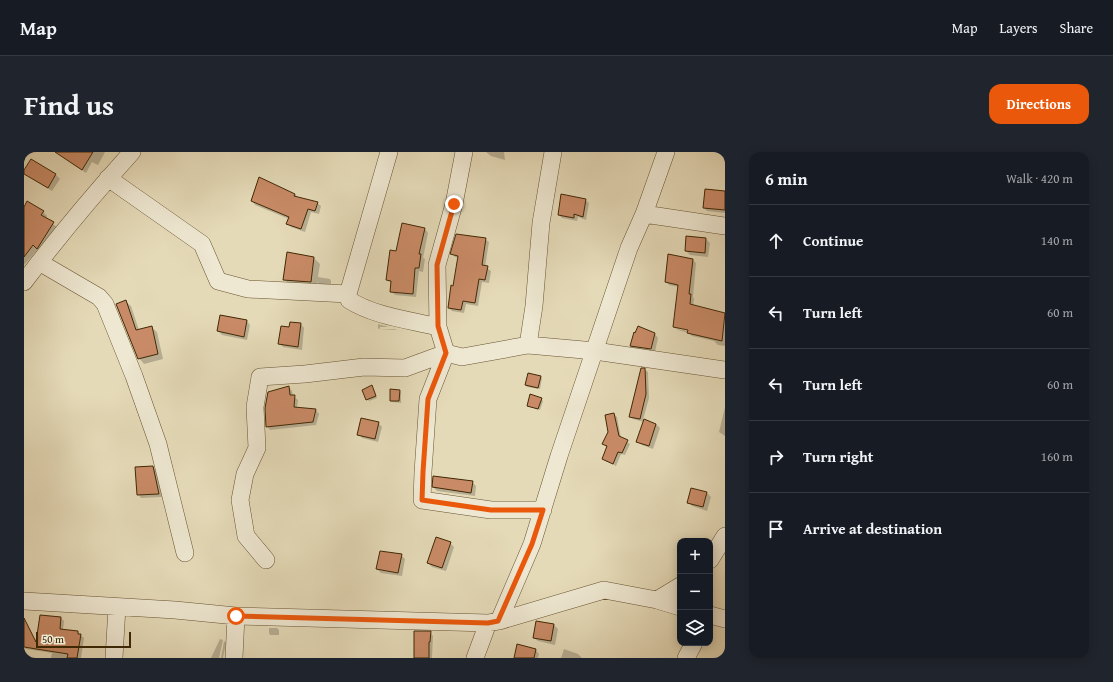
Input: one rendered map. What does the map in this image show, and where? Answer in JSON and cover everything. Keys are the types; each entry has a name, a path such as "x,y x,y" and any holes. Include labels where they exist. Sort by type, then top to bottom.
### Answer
{"street":[{"path":"24,282 108,178 132,152"},
{"path":"389,152 348,294 349,300 358,306 369,310 438,326"},
{"path":"464,152 454,204 437,265 438,326 446,353 428,399 422,500 491,510 543,510"},
{"path":"528,345 534,306 540,223 553,152"},
{"path":"475,658 532,544 559,456 629,248 644,214 666,152"},
{"path":"108,178 202,244 218,281 248,289 348,294"},
{"path":"644,214 725,226"},
{"path":"39,262 99,297 105,304 134,376 158,444 185,553"},
{"path":"266,560 246,536 240,500 245,474 257,448 255,407 260,377 305,374 364,367 405,368 446,353 462,357 528,345 595,351 725,370"},
{"path":"713,555 725,536"},
{"path":"657,600 677,588"},
{"path":"24,601 175,610 236,616 494,622 604,590 657,600 677,606"},
{"path":"114,658 118,607"},
{"path":"234,658 236,616"},
{"path":"713,616 725,619"},
{"path":"686,658 692,646"}],"building":[{"path":"55,152 93,152 82,170"},
{"path":"31,159 56,174 48,188 24,174 24,170"},
{"path":"259,177 295,194 294,196 318,202 315,211 308,209 301,229 286,224 289,217 251,201"},
{"path":"705,189 725,191 725,210 703,208"},
{"path":"561,194 586,199 583,217 574,214 574,218 558,215"},
{"path":"27,201 44,211 41,215 54,222 37,249 33,245 24,257 24,207"},
{"path":"402,223 425,228 419,254 421,254 419,268 415,268 413,294 390,292 391,281 386,280 390,250 396,251"},
{"path":"456,234 486,238 482,265 488,266 485,280 479,279 475,303 463,301 461,310 448,308 451,285 453,286 458,256 450,254"},
{"path":"686,236 706,238 705,253 685,251"},
{"path":"287,252 314,257 311,282 283,280"},
{"path":"668,254 693,259 689,294 691,294 690,304 725,313 722,341 687,333 688,330 673,327 678,285 665,282"},
{"path":"126,300 136,330 152,326 158,354 138,359 116,304"},
{"path":"220,315 247,320 244,337 217,331"},
{"path":"290,322 301,323 298,347 278,344 281,326 289,327"},
{"path":"638,326 655,333 651,349 630,346 634,332 635,333"},
{"path":"641,368 645,368 646,394 640,419 629,417"},
{"path":"528,373 541,376 538,388 525,385"},
{"path":"372,385 376,396 366,400 362,390"},
{"path":"289,386 290,395 295,395 294,407 316,409 313,422 266,427 265,408 268,392"},
{"path":"390,389 400,390 399,401 390,401"},
{"path":"530,394 542,398 538,409 527,406"},
{"path":"614,413 619,436 628,440 622,453 618,452 613,464 602,459 607,446 602,444 608,432 605,415"},
{"path":"361,418 379,422 375,439 357,435"},
{"path":"644,419 656,424 649,446 636,442"},
{"path":"153,466 159,494 137,495 135,467"},
{"path":"433,476 473,481 471,493 432,487"},
{"path":"691,488 707,492 703,507 687,503"},
{"path":"436,537 451,542 442,568 427,563"},
{"path":"380,551 402,554 398,573 376,569"},
{"path":"40,615 61,617 60,629 78,631 78,634 81,634 77,658 67,658 68,654 24,647 24,618 36,642"},
{"path":"536,621 554,624 551,641 533,638"},
{"path":"414,631 431,631 429,658 414,658"},
{"path":"517,644 536,649 534,658 514,658"}],"route":[{"path":"236,616 488,623 498,621 532,544 543,510 491,510 422,500 428,399 446,353 438,326 437,265 454,204"}]}
